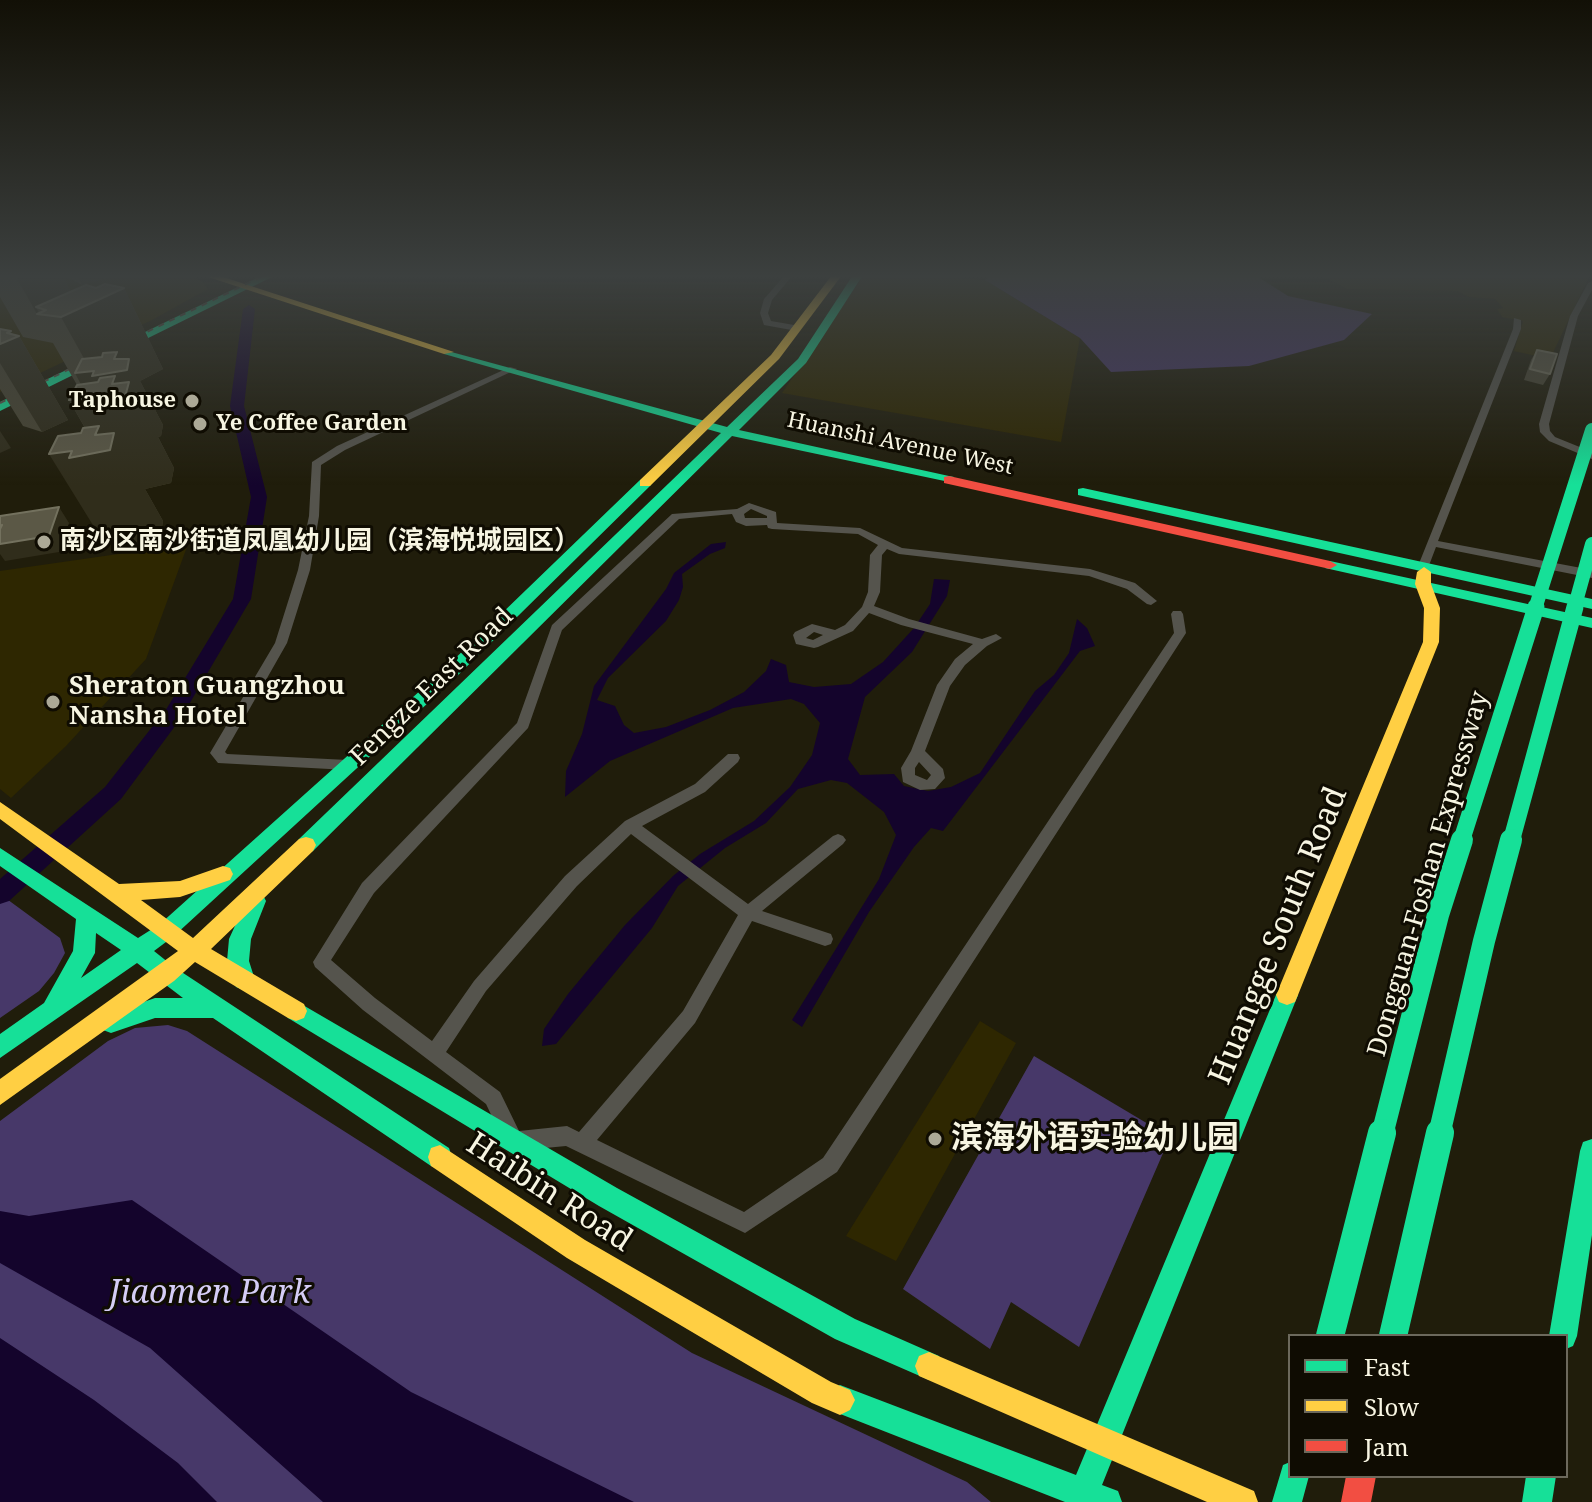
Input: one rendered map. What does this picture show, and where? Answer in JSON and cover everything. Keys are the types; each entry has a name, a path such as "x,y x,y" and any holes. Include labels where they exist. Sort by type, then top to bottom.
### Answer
{"main road":[{"path":"0,395 107,345"},
{"path":"0,407 120,345"},
{"name":"Huanshi Avenue West","path":"443,345 513,369 738,425 1423,575 1592,604"},
{"name":"Huanshi Avenue West","path":"476,345 712,418"},
{"name":"Fengze East Road","path":"0,1047 167,930 238,867 447,676 784,345"},
{"name":"Fengze East Road","path":"0,1093 195,951 738,425 802,361 812,345"},
{"name":"Dongguan-Foshan Expressway","path":"1331,1334 1438,915 1592,430"},
{"path":"1393,1334 1484,941 1592,544"},
{"name":"Huanshi Avenue West","path":"1423,575 1592,623"},
{"name":"Huangge South Road","path":"1082,1497 1431,642 1432,608 1423,575"},
{"path":"0,809 195,951 608,1197 845,1329 1103,1444 1243,1502"},
{"name":"Haibin Road","path":"0,856 138,950 166,974 576,1249 822,1393 1082,1497 1107,1502"},
{"path":"116,893 180,889 238,867"},
{"path":"244,980 238,961 240,939 247,916 266,883"},
{"path":"45,1015 72,977 84,953 87,915"},
{"path":"67,1045 116,1020 155,1008 216,1008"},
{"path":"1563,1334 1592,1151"},
{"path":"1287,1502 1293,1478"},
{"path":"1356,1502 1361,1478"},
{"path":"1537,1502 1541,1478"}],"street":[{"path":"1423,575 1432,543 1511,345"},
{"path":"1566,345 1544,424 1545,432 1552,439 1592,456"},
{"path":"348,765 223,759 217,753 281,643 304,570 314,516 316,464 341,448 513,369"},
{"path":"1151,601 1131,586 1090,573 899,551 860,531 772,526 771,521 746,523 734,511 676,516 556,628 523,725 368,888 321,962 369,1004 493,1098 514,1141 567,1136 745,1223 830,1165 1180,633 1177,614"},
{"path":"1432,543 1592,574"},
{"path":"836,634 849,628 867,608 874,592 876,555 885,544"},
{"path":"867,608 944,633 989,640 960,662 944,685 918,752"},
{"path":"434,1054 480,986 571,881 630,825 700,788 733,758"},
{"path":"630,825 748,913 825,939"},
{"path":"582,1143 689,1017 748,913 838,840"}],"shaded area":[{"path":"0,345 99,345 0,392"},
{"path":"815,345 1079,345 1061,442 782,393"},
{"path":"1516,345 1557,345 1550,359 1514,351"},
{"path":"726,542 725,548 710,554 682,574 683,587 679,600 666,621 608,678 597,700 615,706 624,725 634,733 666,727 710,710 744,692 766,671 771,659 786,665 789,682 814,687 851,684 883,662 914,628 930,604 934,579 950,580 947,596 912,652 865,697 848,759 860,775 894,774 904,786 928,791 951,787 980,773 1035,691 1054,675 1069,653 1077,619 1087,628 1095,646 1080,651 943,831 931,828 914,847 869,912 802,1027 792,1020 879,879 896,835 884,812 847,783 831,780 798,789 766,823 725,848 678,886 652,928 556,1044 542,1046 544,1029 568,994 625,925 673,876 700,854 754,821 790,787 812,755 820,723 804,704 791,699 733,708 610,761 565,797 566,771 582,734 594,686 666,589 674,573 711,544"},
{"name":"Sheraton Guangzhou Nansha Hotel","path":"188,544 146,659 66,746 11,798 0,789 0,571"},
{"name":"滨海外语实验幼儿园","path":"980,1021 1016,1043 896,1261 846,1236"},
{"path":"132,1200 411,1392 634,1502 323,1502 150,1348 0,1263 0,1211 29,1216"},
{"path":"0,1338 94,1400 178,1463 217,1502 0,1502"}],"green space":[{"path":"1086,345 1325,345 1249,366 1111,372"},
{"path":"0,894 60,938 65,953 39,991 0,1018"},
{"name":"Jiaomen Park","path":"168,1025 187,1031 692,1353 967,1482 991,1502 0,1502 0,1121 108,1041 135,1028"},
{"path":"1034,1056 1170,1137 1079,1347 1011,1302 990,1349 903,1289"}],"building":[{"path":"1537,350 1557,354 1550,374 1530,369"},
{"path":"117,352 114,359 129,359 127,370 92,376 94,371 75,373 82,359"},
{"path":"115,376 112,384 129,382 125,397 88,403 90,397 69,400 77,385"},
{"path":"99,426 95,435 114,433 110,450 69,458 72,451 49,454 58,436 81,433 83,428"},
{"path":"59,507 49,536 0,544 0,516"}],"waterway":[{"path":"0,894 113,793 174,713 242,599 259,497 237,406 245,345"}],"railway":[{"path":"0,403 86,361"}],"traffic: fast":[{"path":"0,407 127,345"},
{"path":"306,845 802,361 812,345"},
{"path":"448,352 731,432 949,480"},
{"path":"1331,1334 1438,915 1592,430"},
{"path":"0,1047 167,930 447,676 645,483"},
{"path":"1083,492 1592,604"},
{"path":"1393,1334 1484,941 1592,544"},
{"path":"1330,565 1592,623"},
{"path":"0,856 138,950 166,974 440,1157"},
{"path":"244,980 238,961 240,939 256,901"},
{"path":"55,1002 84,953 87,915"},
{"path":"1080,1502 1287,995"},
{"path":"111,1023 155,1008 216,1008"},
{"path":"296,1011 608,1197 845,1329 929,1366"},
{"path":"1563,1334 1592,1151"},
{"path":"840,1400 1107,1502"},
{"path":"1287,1502 1293,1478"},
{"path":"1537,1502 1541,1478"}],"traffic: slow":[{"path":"426,345 448,352"},
{"path":"645,483 784,345"},
{"path":"1287,995 1431,642 1432,608 1423,584 1424,572"},
{"path":"0,809 195,951 296,1011"},
{"path":"0,1093 166,974 218,930 306,845"},
{"path":"116,893 180,889 223,874"},
{"path":"440,1157 576,1249 822,1393 840,1400"},
{"path":"929,1366 1243,1502"}],"traffic: jam":[{"path":"949,480 1330,565"},
{"path":"1356,1502 1361,1478"}],"place":[{"name":"Taphouse","path":"192,401"},
{"name":"Ye Coffee Garden","path":"200,424"},
{"name":"南沙区南沙街道凤凰幼儿园（滨海悦城园区）","path":"44,542"},
{"name":"Sheraton Guangzhou Nansha Hotel","path":"53,702"},
{"name":"滨海外语实验幼儿园","path":"935,1139"}]}
